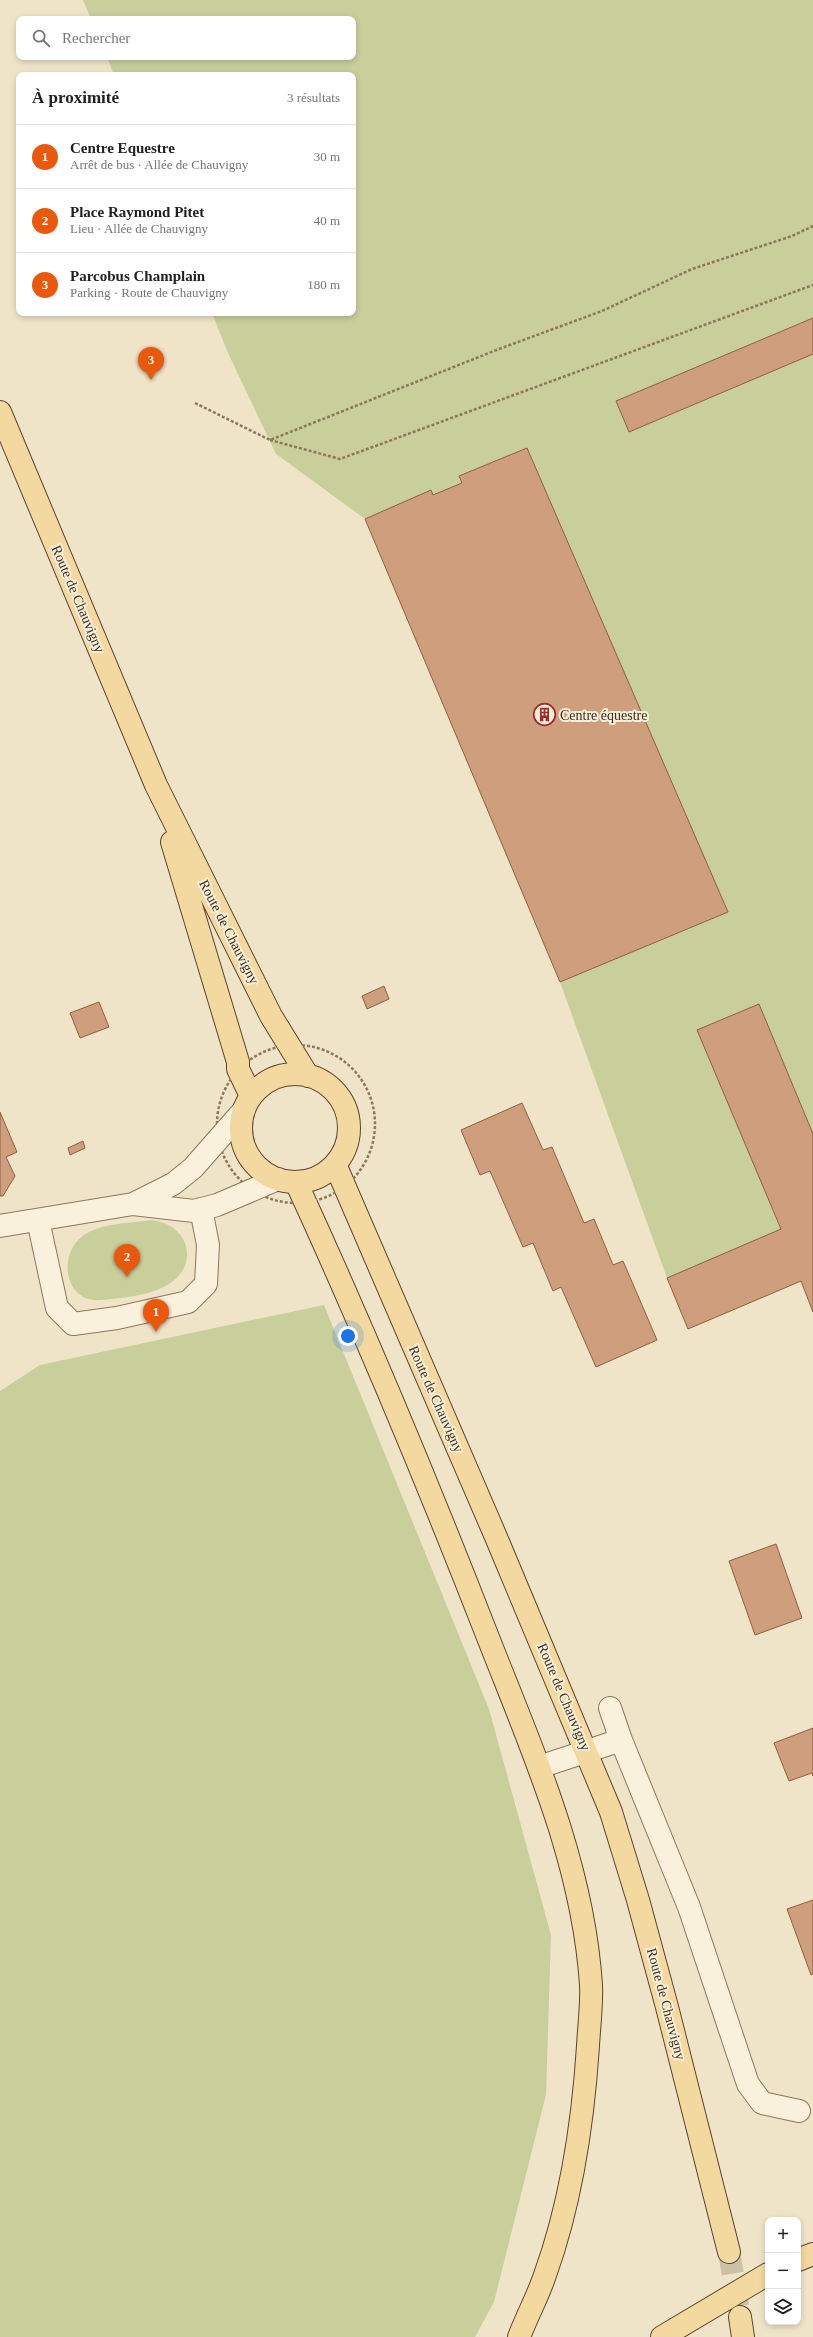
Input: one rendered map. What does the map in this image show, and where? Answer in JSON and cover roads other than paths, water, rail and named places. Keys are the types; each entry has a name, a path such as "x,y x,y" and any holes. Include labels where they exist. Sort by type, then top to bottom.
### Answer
{"main road":[{"name":"Route de Chauvigny","path":"0,412 156,785 271,1016 308,1076"},
{"name":"Route de Chauvigny","path":"156,785 234,1050 248,1103"},
{"path":"287,1181 318,1177 335,1164 346,1145 349,1122 346,1110 333,1090 323,1082 308,1076 292,1074 276,1077 262,1085 248,1103 241,1131 247,1152 260,1169 287,1181 305,1203 334,1265 465,1578 539,1767 565,1843 584,1919 592,1988 586,2072 576,2146 566,2202 545,2275 519,2337"},
{"name":"Route de Chauvigny","path":"335,1164 587,1751 611,1812 638,1900 668,2007 729,2252"},
{"path":"801,2259 813,2254"},
{"path":"662,2337 765,2276"}],"street":[{"path":"133,1204 173,1184 193,1168 248,1103"},
{"path":"0,1226 133,1204 194,1211 252,1191 287,1181"},
{"path":"38,1220 57,1308 72,1324 117,1318 188,1302 206,1284 208,1245 201,1209"},
{"path":"610,1708 621,1740 690,1907 748,2084 762,2103 799,2111"},
{"path":"539,1767 621,1740"}],"tunnel":[{"path":"729,2252 739,2311"}],"place":[{"name":"Parcobus Champlain","path":"151,380"},
{"name":"Centre équestre","path":"545,715"},
{"name":"Place Raymond Pitet","path":"127,1277"},
{"name":"Centre Equestre","path":"156,1332"}]}
